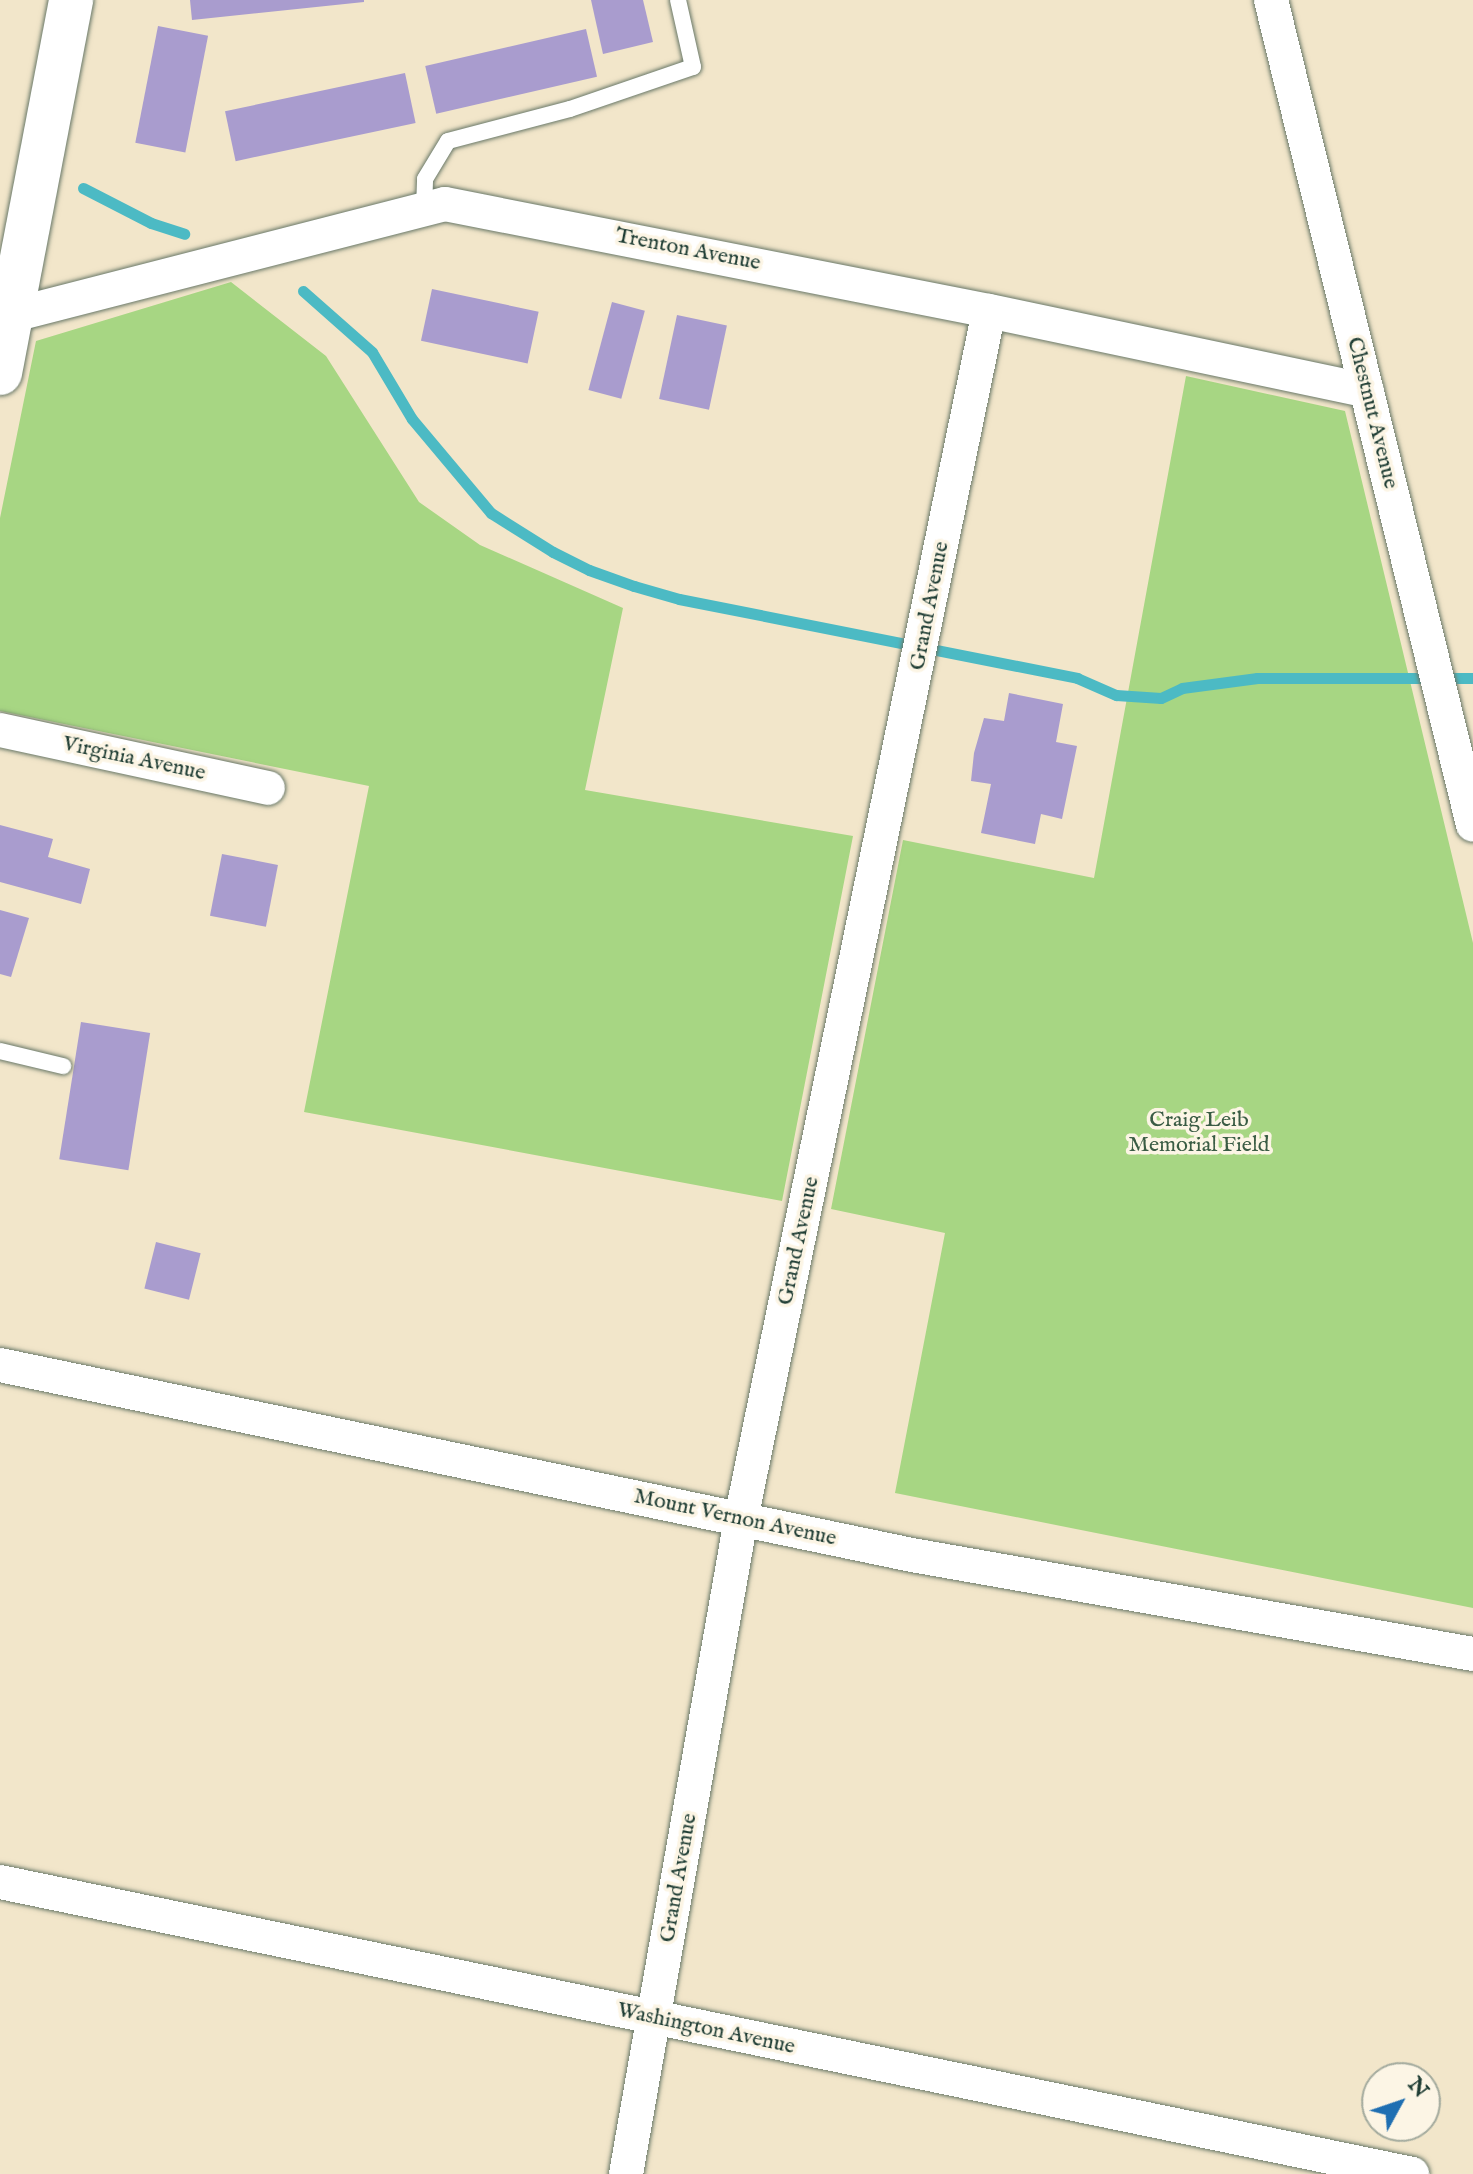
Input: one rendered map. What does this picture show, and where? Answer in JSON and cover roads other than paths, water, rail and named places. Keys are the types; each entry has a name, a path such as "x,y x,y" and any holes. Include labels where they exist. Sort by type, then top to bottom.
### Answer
{"street":[{"path":"0,373 71,0"},
{"name":"Chestnut Avenue","path":"1271,0 1473,825"},
{"name":"Trenton Avenue","path":"13,315 445,204 989,311 1367,391"},
{"name":"Grand Avenue","path":"626,2174 741,1519 989,311"},
{"name":"Virginia Avenue","path":"0,730 268,788"},
{"name":"Mount Vernon Avenue","path":"0,1365 912,1555 1473,1654"},
{"name":"Washington Avenue","path":"0,1882 1412,2174"}],"lane":[{"path":"424,210 425,179 448,141 570,109 693,67 678,0"},
{"path":"0,1051 63,1066"}],"waterway":[{"path":"83,188 151,223 184,234"},
{"path":"303,291 372,352 412,419 491,513 553,552 589,570 634,586 679,599 1077,678 1116,695 1161,698 1182,688 1257,678 1473,678"}],"park label":[{"name":"Craig Leib Memorial Field","path":"1199,1132"}]}
